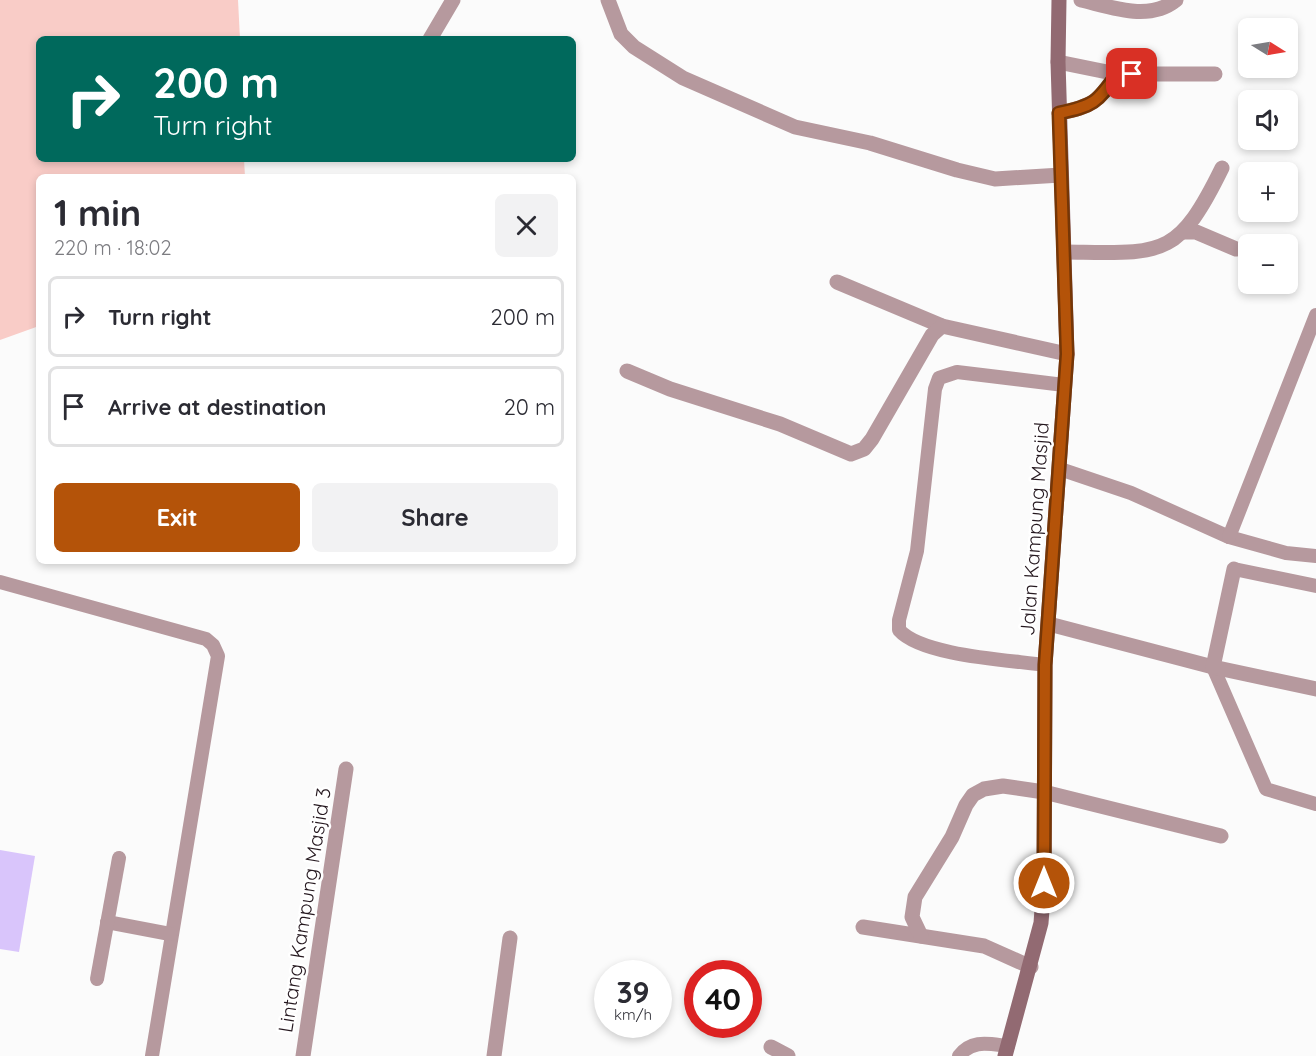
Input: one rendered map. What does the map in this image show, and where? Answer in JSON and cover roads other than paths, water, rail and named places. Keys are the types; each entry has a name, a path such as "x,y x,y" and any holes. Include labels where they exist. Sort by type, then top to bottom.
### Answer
{"street":[{"path":"432,36 453,0"},
{"path":"608,0 621,34 634,47 683,78 795,127 870,143 957,170 995,178 1061,175"},
{"name":"Jalan Kampung Masjid","path":"1007,1051 1041,923 1044,883 1045,665 1067,354 1059,113 1059,0"},
{"path":"1081,0 1134,13 1156,10 1176,0"},
{"path":"1058,62 1117,74 1215,74"},
{"path":"1059,113 1088,107 1106,90 1117,74"},
{"path":"1065,252 1134,251 1164,247 1184,232 1202,208 1222,168"},
{"path":"1184,232 1197,232 1236,249"},
{"path":"837,282 942,326 1067,354"},
{"path":"627,371 670,389 780,424 851,454 864,449 872,439 932,335 942,326"},
{"path":"1213,668 1234,569"},
{"path":"1049,624 1213,668 1316,688"},
{"name":"Lintang Kampung Masjid 3","path":"303,1056 346,769"},
{"path":"921,936 912,917 915,897 952,837 973,795 984,789 1003,786 1044,792 1221,836"},
{"path":"863,927 984,946 1031,967"},
{"path":"494,1056 510,938"},
{"path":"771,1047 788,1056"}],"lane":[{"path":"1229,537 1316,315"},
{"path":"1045,665 930,648 905,636 899,630 899,620 917,551 935,389 939,378 957,372 1064,385"},
{"path":"1060,469 1131,493 1229,537 1286,553 1316,556"},
{"path":"1234,569 1316,586"},
{"path":"0,582 206,639 213,645 218,656 218,671 170,934 152,1056"},
{"path":"1213,668 1266,789 1316,804"},
{"path":"97,979 119,858"},
{"path":"107,922 170,934"},
{"path":"959,1056 969,1046 981,1043 1007,1051"}]}
